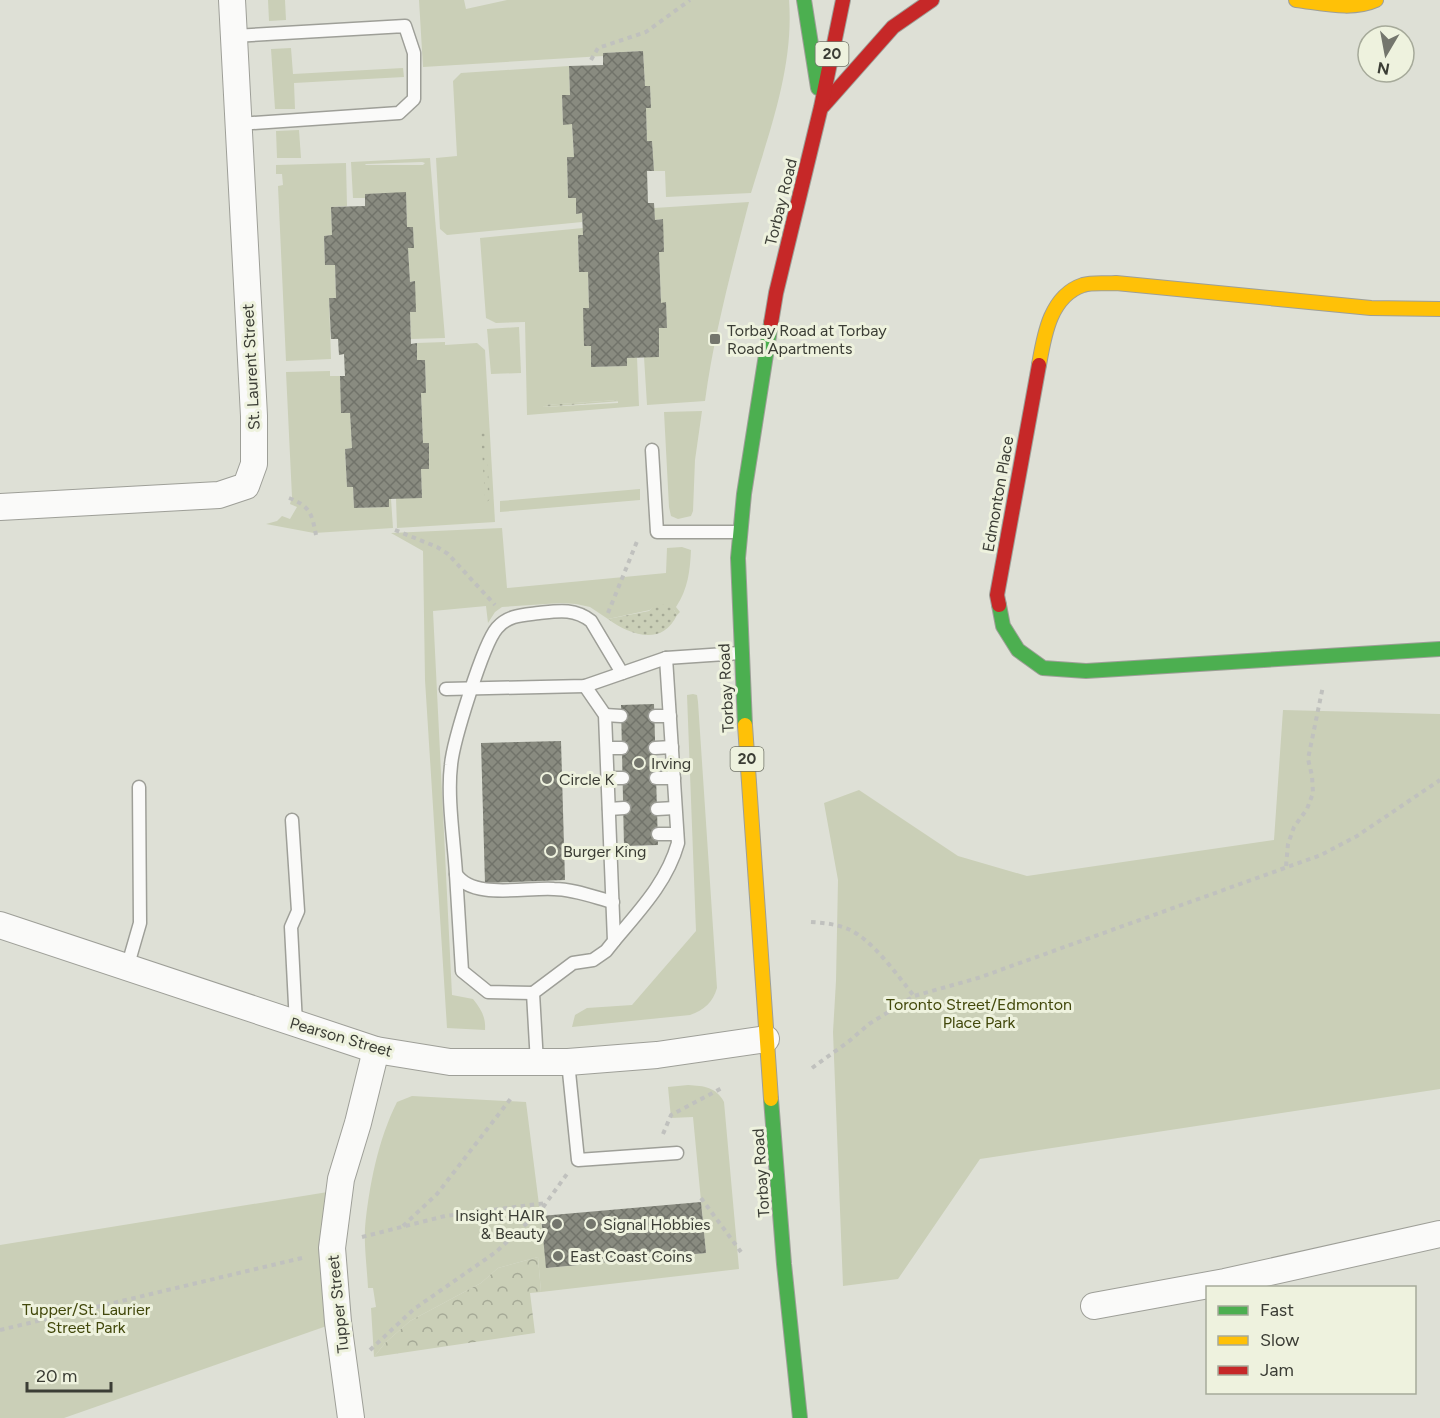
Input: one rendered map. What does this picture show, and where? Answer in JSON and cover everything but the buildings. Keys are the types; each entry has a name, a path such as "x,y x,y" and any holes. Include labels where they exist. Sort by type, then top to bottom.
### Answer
{"main road":[{"path":"804,0 821,107"},
{"name":"Torbay Road","path":"800,1418 784,1264 766,1039 741,653 738,558 744,494 776,293 821,107 843,0"},
{"path":"821,107 893,27 932,0"},
{"path":"1296,0 1343,5 1370,5 1376,0"},
{"name":"Edmonton Place","path":"1440,309 1371,308 1116,284 1083,285 1061,298 1048,324 1040,357 997,595 1003,626 1018,650 1043,668 1086,671 1440,648"}],"street":[{"name":"St. Laurent Street","path":"0,507 219,495 246,486 254,464 254,416 232,0"},
{"name":"Pearson Street","path":"0,925 376,1050 450,1062 568,1062 657,1055 766,1039"},
{"name":"Tupper Street","path":"351,1418 338,1322 332,1248 341,1179 358,1124 376,1050"},
{"path":"1094,1306 1226,1282 1440,1234"}],"lane":[{"path":"234,36 405,26 414,53 414,99 399,113 239,124"},
{"path":"652,450 657,532 740,532"},
{"path":"622,674 591,621 584,615 564,610 515,616 505,621 492,635 486,646 453,746 450,767 462,970 488,992 533,993 573,963 593,960 606,951 660,885 678,843 666,658"},
{"path":"446,689 585,686 666,658 741,653"},
{"path":"585,686 604,715 614,940"},
{"path":"604,715 621,716"},
{"path":"655,716 670,716"},
{"path":"655,748 672,747"},
{"path":"607,748 622,748"},
{"path":"608,778 623,778"},
{"path":"656,778 674,778"},
{"path":"126,968 140,923 139,788"},
{"path":"609,809 624,808"},
{"path":"657,808 675,808"},
{"path":"292,820 298,911 291,927 296,1024"},
{"path":"658,834 677,834"},
{"path":"610,835 624,835"},
{"path":"456,874 461,881 477,889 556,888 613,902"},
{"path":"533,993 537,1063"},
{"path":"568,1062 578,1160 677,1153"}],"path":[{"path":"591,60 598,48 646,32 690,0"},
{"path":"289,498 303,503 313,518 316,535"},
{"path":"395,531 448,554 491,599 505,621"},
{"path":"597,632 612,604 640,534"},
{"path":"1286,867 1288,844 1294,827 1307,809 1313,793 1308,759 1323,686"},
{"path":"812,1068 869,1024 914,996 978,978 1321,855 1357,836 1440,780"},
{"path":"811,922 832,924 850,930 863,938 914,996"},
{"path":"655,1154 670,1116 722,1088"},
{"path":"402,1227 437,1194 512,1096"},
{"path":"370,1350 414,1309 496,1252 546,1203 578,1160"},
{"path":"701,1198 741,1252"},
{"path":"362,1238 445,1216 546,1203"},
{"path":"0,1330 306,1257"}],"green space":[{"path":"268,0 285,0 286,20 269,21"},
{"path":"419,0 464,0 466,9 507,0 789,0 790,25 784,73 773,122 751,193 666,197 665,171 654,171 652,141 647,141 646,108 651,107 650,86 645,86 643,51 603,53 603,56 423,67"},
{"path":"291,48 293,74 403,68 404,77 294,83 295,109 275,109 271,49"},
{"path":"569,66 570,95 562,96 563,124 572,124 574,157 567,157 568,198 576,198 576,214 582,213 582,222 447,235 440,229 436,158 457,156 453,81 461,73"},
{"path":"299,130 301,158 277,158 276,131"},
{"path":"430,158 445,338 411,339 410,312 415,312 414,281 410,282 408,248 414,248 413,227 407,227 406,193 365,194 365,198 353,198 351,162","holes":["422,162 425,163 423,165 365,165"]},
{"path":"346,163 347,206 331,207 332,235 324,236 325,265 335,265 336,298 329,298 331,359 286,361 278,186 283,185 282,174 276,174 276,165"},
{"path":"749,202 718,326 705,401 647,405 644,357 659,356 659,328 667,327 666,303 661,303 659,252 664,252 662,219 655,220 654,208"},
{"path":"583,228 583,235 578,235 579,272 588,272 589,308 584,308 584,346 591,346 592,367 627,366 627,358 637,357 639,406 527,415 525,322 496,323 486,318 480,238","holes":["618,400 618,403 543,407 545,405"]},
{"path":"519,327 521,373 491,374 487,329"},
{"path":"445,342 445,345 477,343 485,350 495,522 397,528 396,498 422,498 421,469 429,468 429,443 423,443 421,393 426,393 425,360 417,360 417,343"},
{"path":"330,371 330,376 340,376 341,413 350,413 352,448 345,449 347,487 353,487 354,508 389,507 389,499 391,499 393,528 314,533 266,524 277,521 282,516 290,519 297,507 290,504 292,497 286,372"},
{"path":"622,401 543,407 544,405"},
{"path":"702,411 695,460 693,511 691,516 678,519 671,516 669,507 664,412"},
{"path":"483,429 490,499 487,502 481,433"},
{"path":"640,489 640,500 500,512 500,501"},
{"path":"502,528 507,588 666,573 667,548 682,547 691,550 690,565 686,587 676,607 680,612 677,615 674,610 655,606 650,610 608,619 590,607 561,603 502,607 495,612 488,623 486,606 433,611 452,995 473,999 485,1021 485,1030 447,1028 425,680 423,551 391,533"},
{"path":"667,604 677,615 671,625 654,635 626,630 608,619 649,611 654,606"},
{"path":"687,695 697,695 698,702 717,988 707,1005 690,1015 572,1027 575,1015 587,1008 632,1005 696,931"},
{"name":"Toronto Street/Edmonton Place Park","path":"1283,710 1440,714 1440,1089 980,1159 898,1279 843,1286 833,1032 838,880 824,803 859,790 958,856 1027,876 1274,840"},
{"path":"688,1085 709,1088 717,1093 724,1102 739,1269 541,1292 538,1257 498,1268 481,1283 410,1321 385,1343 374,1357 371,1308 376,1307 373,1288 368,1288 365,1228 375,1164 397,1102 412,1096 526,1102 547,1268 706,1253 693,1117 671,1118 668,1087"},
{"name":"Tupper/St. Laurier Street Park","path":"340,1190 338,1322 64,1418 0,1418 0,1245"},
{"path":"538,1257 541,1292 530,1293 535,1333 374,1357 385,1343 410,1321 481,1283 498,1268"}],"traffic: fast":[{"path":"804,0 818,88"},
{"path":"745,725 738,558 744,494 771,323"},
{"path":"999,605 1003,626 1018,650 1043,668 1086,671 1440,649"},
{"path":"771,1099 784,1264 800,1418"}],"traffic: slow":[{"path":"1296,0 1347,6 1376,0"},
{"path":"1039,365 1050,318 1063,298 1072,290 1087,284 1116,283 1371,308 1440,309"},
{"path":"745,725 771,1099"}],"traffic: jam":[{"path":"771,323 776,293 821,107 843,0"},
{"path":"823,106 893,27 932,0"},
{"path":"999,605 997,595 1039,365"}],"place":[{"name":"Torbay Road at Torbay Road Apartments","path":"715,339"},
{"name":"Irving","path":"639,763"},
{"name":"Circle K","path":"547,779"},
{"name":"Burger King","path":"551,851"},
{"name":"Insight HAIR & Beauty","path":"557,1224"},
{"name":"Signal Hobbies","path":"591,1224"},
{"name":"East Coast Coins","path":"558,1256"}]}
